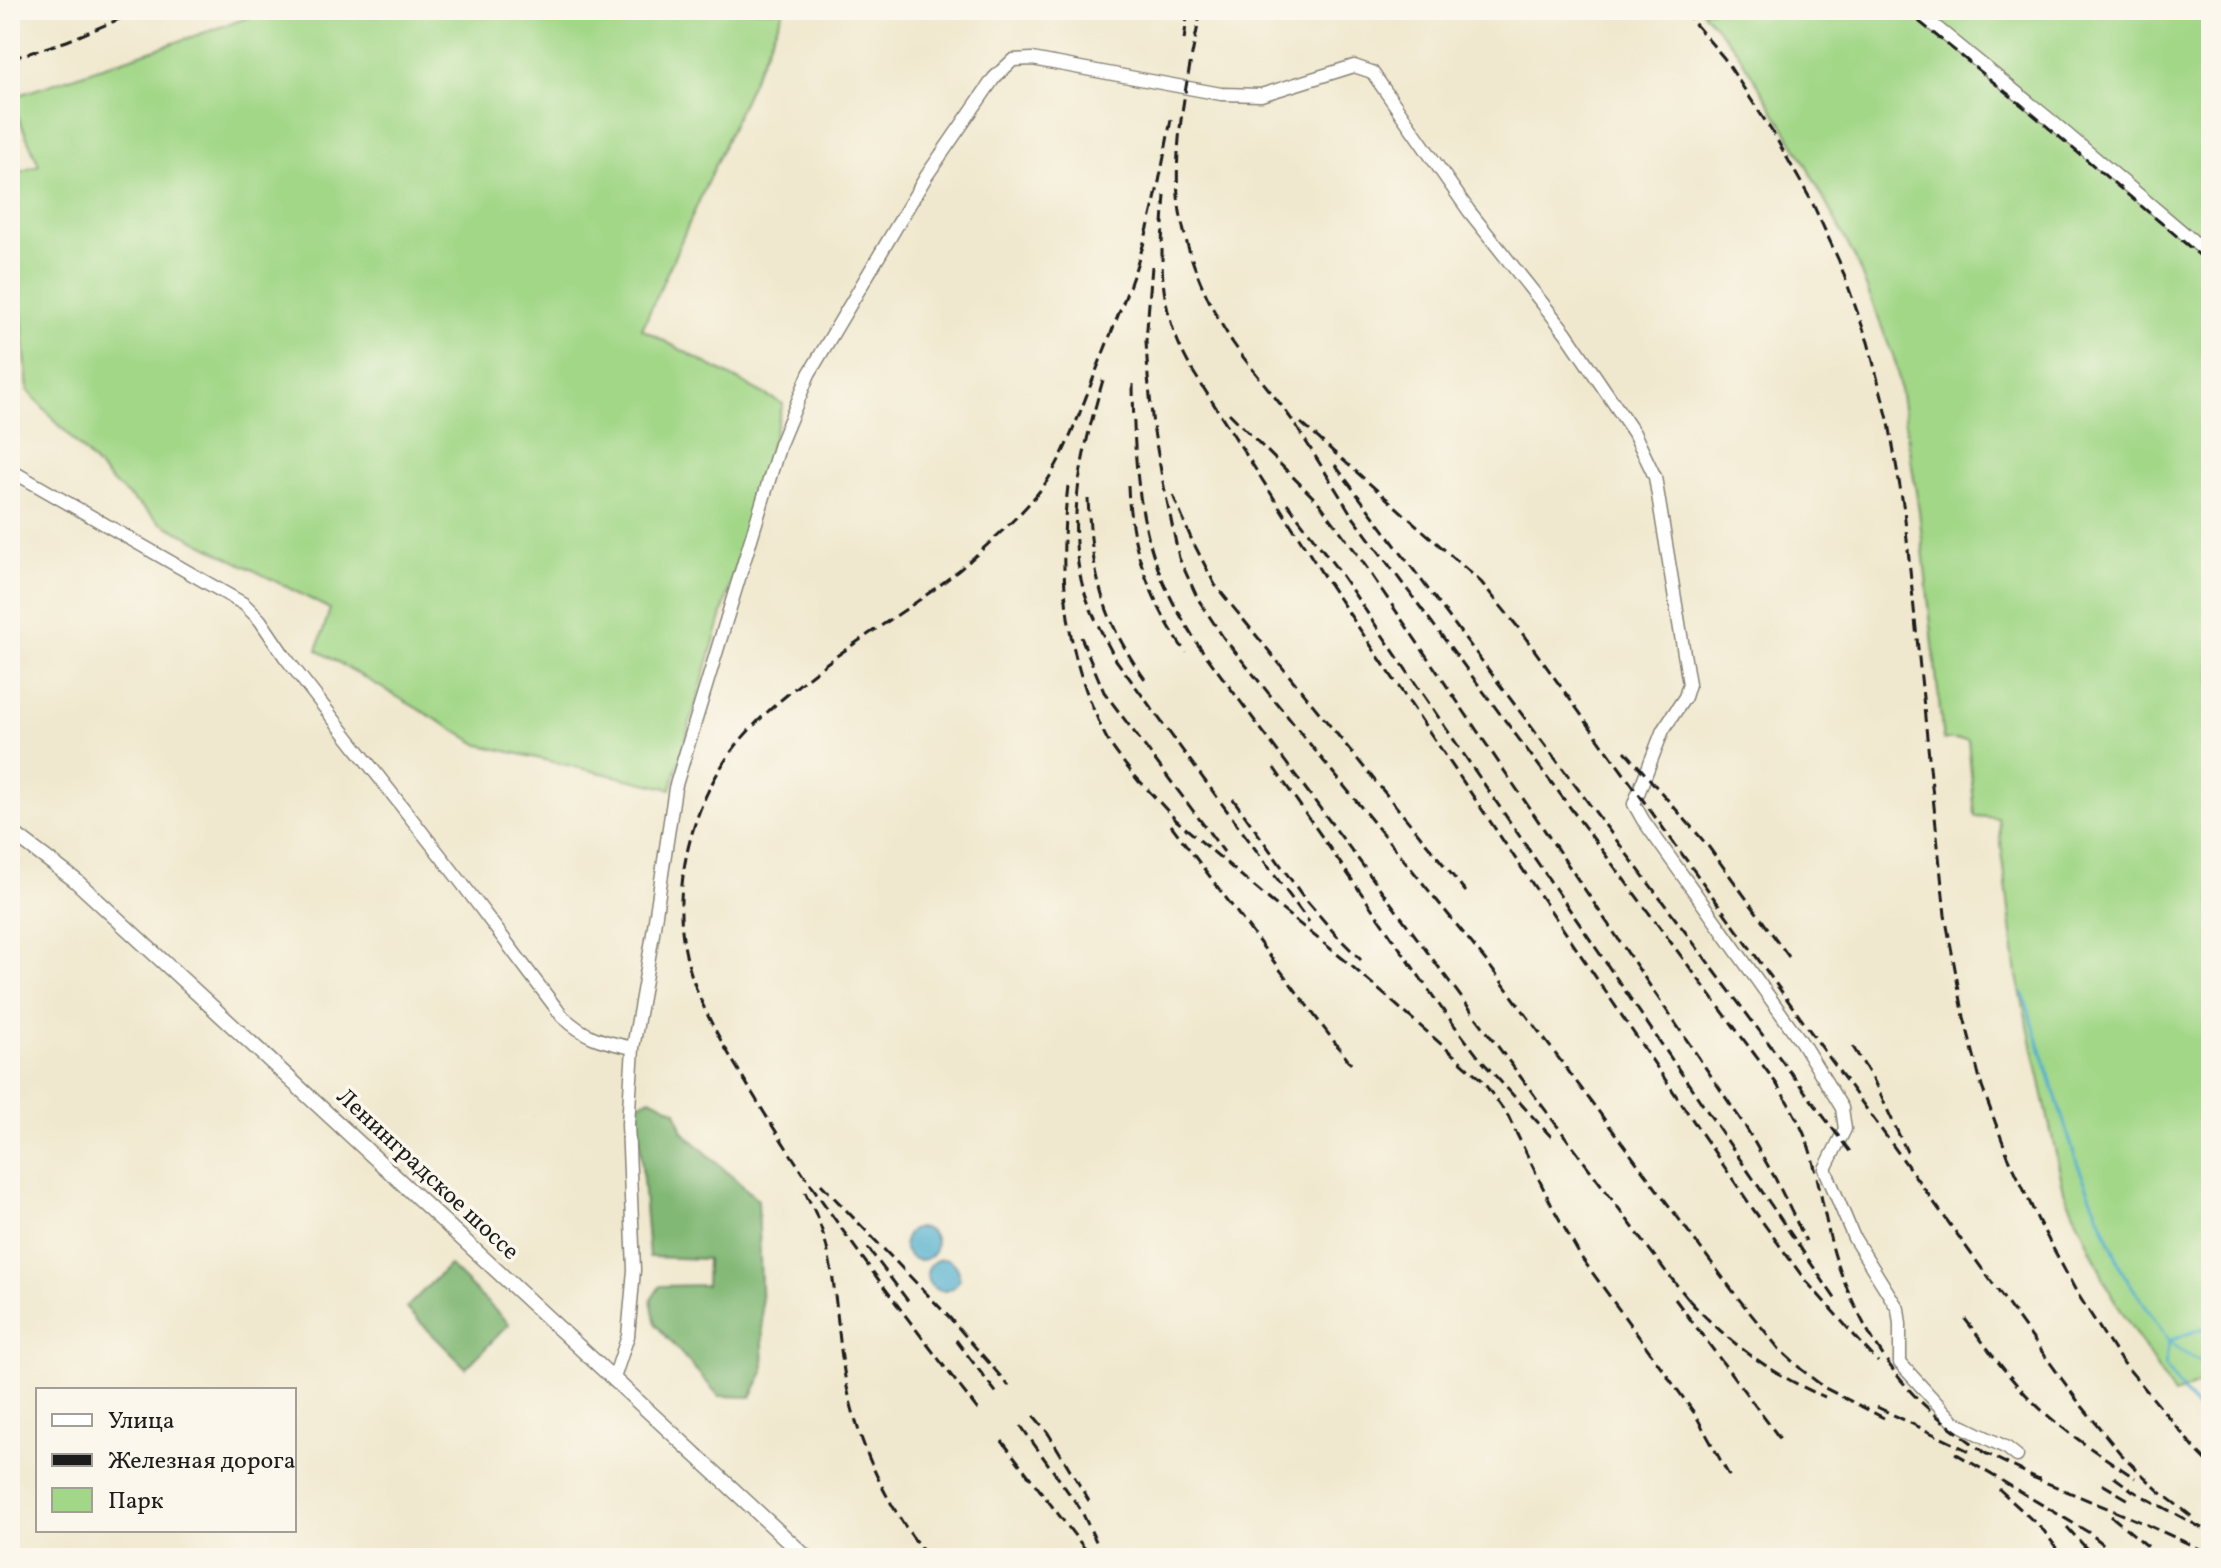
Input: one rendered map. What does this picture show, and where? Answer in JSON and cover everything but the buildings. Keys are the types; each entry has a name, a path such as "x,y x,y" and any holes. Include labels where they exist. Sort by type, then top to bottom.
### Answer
{"main road":[{"name":"Ленинградское шоссе","path":"10,831 75,880 807,1558"}],"street":[{"path":"1915,10 2211,256"},
{"path":"614,1378 628,1336 634,1270 628,1124 633,1048 675,788 780,444 809,374 927,175 994,78 1013,60 1032,59 1221,94 1261,95 1354,66 1372,72 1469,211 1566,333 1634,433 1655,477 1689,684 1685,697 1663,730 1634,804 1802,1043 1842,1108 1845,1129 1825,1169 1854,1238 1898,1309 1900,1363 1954,1422 2017,1456"},
{"path":"10,470 244,604 260,620 285,657 562,1016 593,1039 633,1048"}],"green space":[{"path":"271,10 784,10 642,329 783,404 671,789 480,745 317,650 330,609 161,523 112,482 28,391 10,176 39,165 10,98"},
{"path":"1701,10 2211,10 2211,1378 2174,1395 2112,1296 2064,1191 2017,976 1998,818 1975,816 1968,740 1943,740 1919,511 1896,364 1855,258 1800,154 1736,49"},
{"path":"651,1098 676,1111 683,1132 758,1200 764,1372 751,1397 719,1396 656,1325 651,1300 660,1286 706,1285 707,1259 649,1257 637,1104"},
{"path":"449,1265 509,1324 466,1368 406,1308"}],"water":[{"path":"920,1228 931,1233 936,1244 931,1255 920,1260 909,1255 904,1244 909,1233"},
{"path":"943,1259 954,1264 959,1275 954,1286 943,1291 932,1286 927,1275 932,1264"}],"waterway":[{"path":"2023,993 2077,1163 2123,1273 2169,1341 2211,1367"},
{"path":"2211,1325 2169,1341 2165,1367 2211,1429"}],"railway":[{"path":"10,59 67,41 141,10"},
{"path":"1184,40 1188,10"},
{"path":"1201,10 1180,126 1177,172 1185,235 1213,309 1233,343 1292,420 1353,517 1776,1083 1808,1144 1835,1256 1867,1329 1888,1363 1913,1394 1989,1456"},
{"path":"1683,10 1724,58 1773,133 1812,202 1839,261 1868,342 1889,423 1904,510 1945,915 1964,1017 1982,1087 2008,1156 2077,1293 2117,1355 2211,1465"},
{"path":"1905,10 2211,265"},
{"path":"978,1410 831,1214 721,1040 703,1006 685,950 681,924 684,869 698,814 709,789 738,743 750,730 808,678 959,570 1019,515 1047,481 1074,428 1137,265 1155,201 1171,119"},
{"path":"1165,195 1162,264 1167,306 1172,326 1192,370 1325,578 1753,1209 1805,1280 1878,1362"},
{"path":"1152,266 1146,341 1153,426 1179,558 1198,599 1223,637 1486,961 1780,1350 1825,1388 1884,1418"},
{"path":"1103,380 1084,452 1077,501 1077,551 1086,597 1116,660 1309,922"},
{"path":"1133,384 1136,466 1144,520 1160,573 1196,642 1695,1307"},
{"path":"1229,413 1320,504 1358,555 1745,1126 1806,1241"},
{"path":"1301,423 1481,582 1517,626 2077,1400 2120,1453 2160,1492 2195,1519"},
{"path":"1335,465 1851,1153"},
{"path":"1128,485 1133,531 1145,574 1162,614 1186,653"},
{"path":"1068,486 1064,572 1076,656 1105,736 1140,783"},
{"path":"1173,495 1215,585 1466,892"},
{"path":"1088,499 1093,551 1102,596 1119,638 1147,682"},
{"path":"1287,503 1338,570 1836,1300"},
{"path":"1081,637 1104,692 1224,852"},
{"path":"1625,751 1708,846 1789,957"},
{"path":"1274,768 1442,1009 1480,1059 1555,1141"},
{"path":"1135,776 1176,820 1347,962 1481,1079 1508,1116 1581,1257 1695,1414 1732,1481"},
{"path":"1233,799 1302,895 1361,960"},
{"path":"1171,825 1351,1064"},
{"path":"1853,1047 1874,1081 1907,1152"},
{"path":"821,1184 949,1317 1009,1386"},
{"path":"805,1192 817,1216 829,1257 845,1377 857,1426 875,1473 899,1517 929,1558"},
{"path":"868,1248 911,1305"},
{"path":"1675,1299 1781,1440"},
{"path":"1689,1300 1719,1330 1752,1356 1825,1397"},
{"path":"1965,1319 2034,1403 2078,1439 2135,1478"},
{"path":"956,1340 998,1395"},
{"path":"1877,1407 1971,1452"},
{"path":"1034,1416 1048,1433 1089,1501"},
{"path":"1021,1426 1081,1510 1104,1558"},
{"path":"1002,1441 1092,1558"},
{"path":"1981,1451 2041,1480"},
{"path":"1955,1453 2088,1532 2121,1558"},
{"path":"2030,1476 2211,1554"},
{"path":"2114,1477 2133,1491 2211,1533"},
{"path":"2102,1484 2129,1500"},
{"path":"1999,1489 2044,1531 2064,1558"},
{"path":"2111,1516 2162,1558"},
{"path":"2067,1527 2095,1558"}]}
